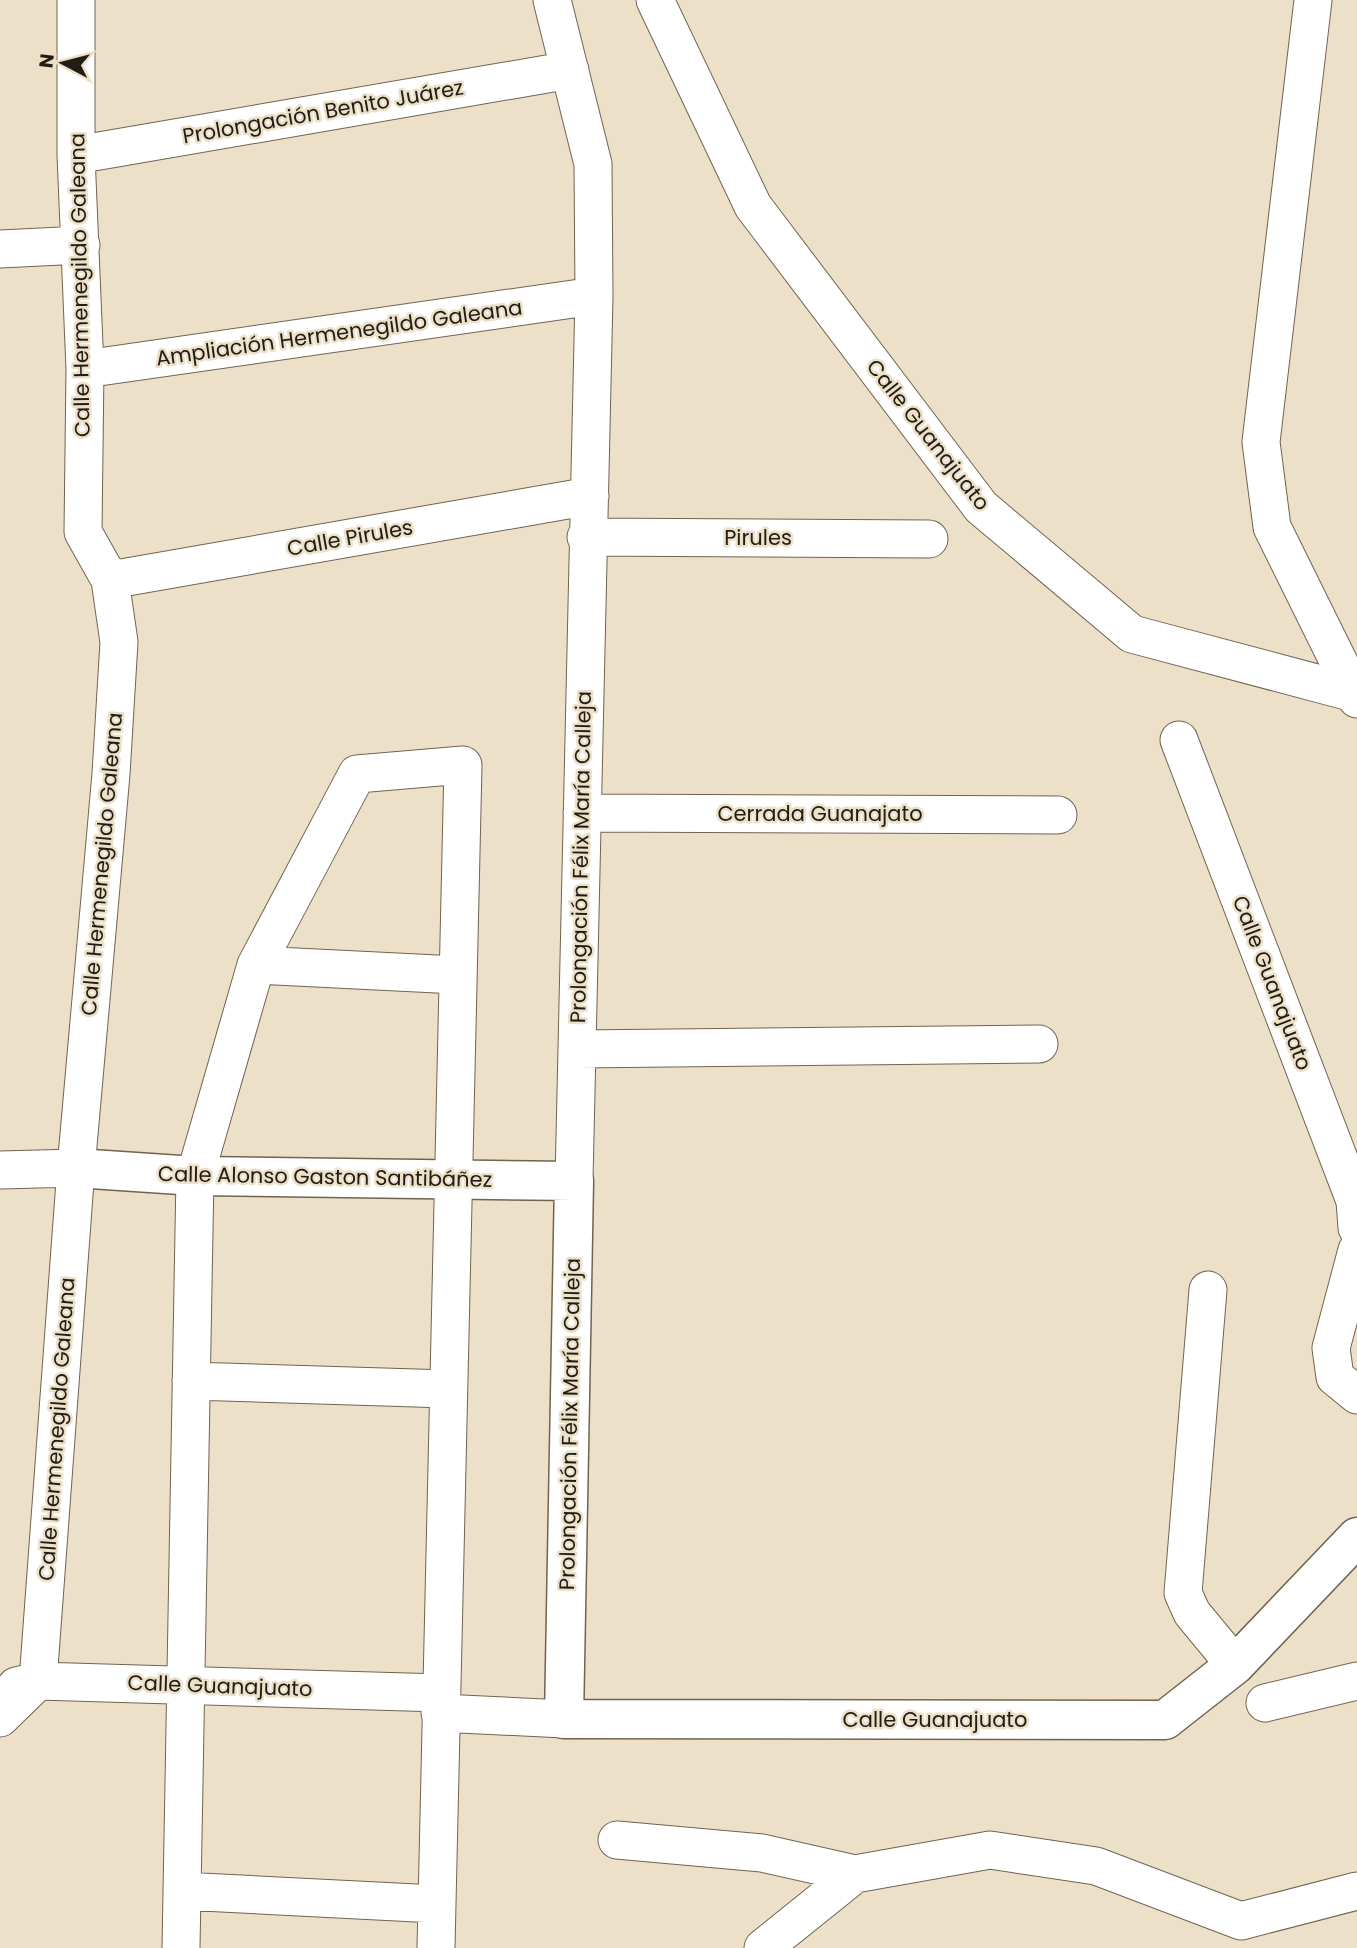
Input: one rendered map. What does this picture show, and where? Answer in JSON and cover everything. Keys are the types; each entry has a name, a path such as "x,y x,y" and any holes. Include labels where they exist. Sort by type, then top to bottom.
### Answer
{"street":[{"name":"Calle Hermenegildo Galeana","path":"38,1681 76,1168 111,774 119,642 110,580 83,532 85,369 76,155 76,0"},
{"name":"Prolongación Félix María Calleja","path":"552,0 593,164 594,296 590,496 586,537 564,1719"},
{"name":"Calle Guanajuato","path":"655,0 753,206 981,507 1132,635 1356,696"},
{"path":"1313,0 1261,442 1272,527 1356,696"},
{"name":"Prolongación Benito Juárez","path":"76,155 570,70"},
{"path":"0,249 81,245"},
{"name":"Ampliación Hermenegildo Galeana","path":"85,369 594,296"},
{"name":"Calle Pirules","path":"110,580 590,496"},
{"name":"Pirules","path":"586,537 929,539"},
{"name":"Calle Guanajuato","path":"1179,740 1355,1201 1357,1228"},
{"path":"181,1948 195,1176 256,965 357,774 463,765 436,1948"},
{"name":"Cerrada Guanajato","path":"582,813 1058,815"},
{"path":"256,965 457,975"},
{"path":"578,1049 1039,1044"},
{"path":"0,1170 76,1168"},
{"name":"Calle Alonso Gaston Santibáñez","path":"76,1168 195,1176 574,1181"},
{"path":"1357,1250 1331,1348 1335,1377 1357,1395"},
{"path":"1208,1290 1183,1593 1192,1613 1235,1665"},
{"path":"191,1381 448,1389"},
{"name":"Calle Guanajuato","path":"0,1690 38,1681 185,1685 440,1703 564,1719 1165,1720 1235,1665 1357,1537"},
{"path":"0,1718 38,1681"},
{"path":"1265,1703 1357,1681"},
{"path":"617,1840 762,1853 855,1874 990,1850 1096,1866 1241,1921 1357,1891"},
{"path":"763,1948 855,1874"},
{"path":"182,1891 436,1904"}]}
